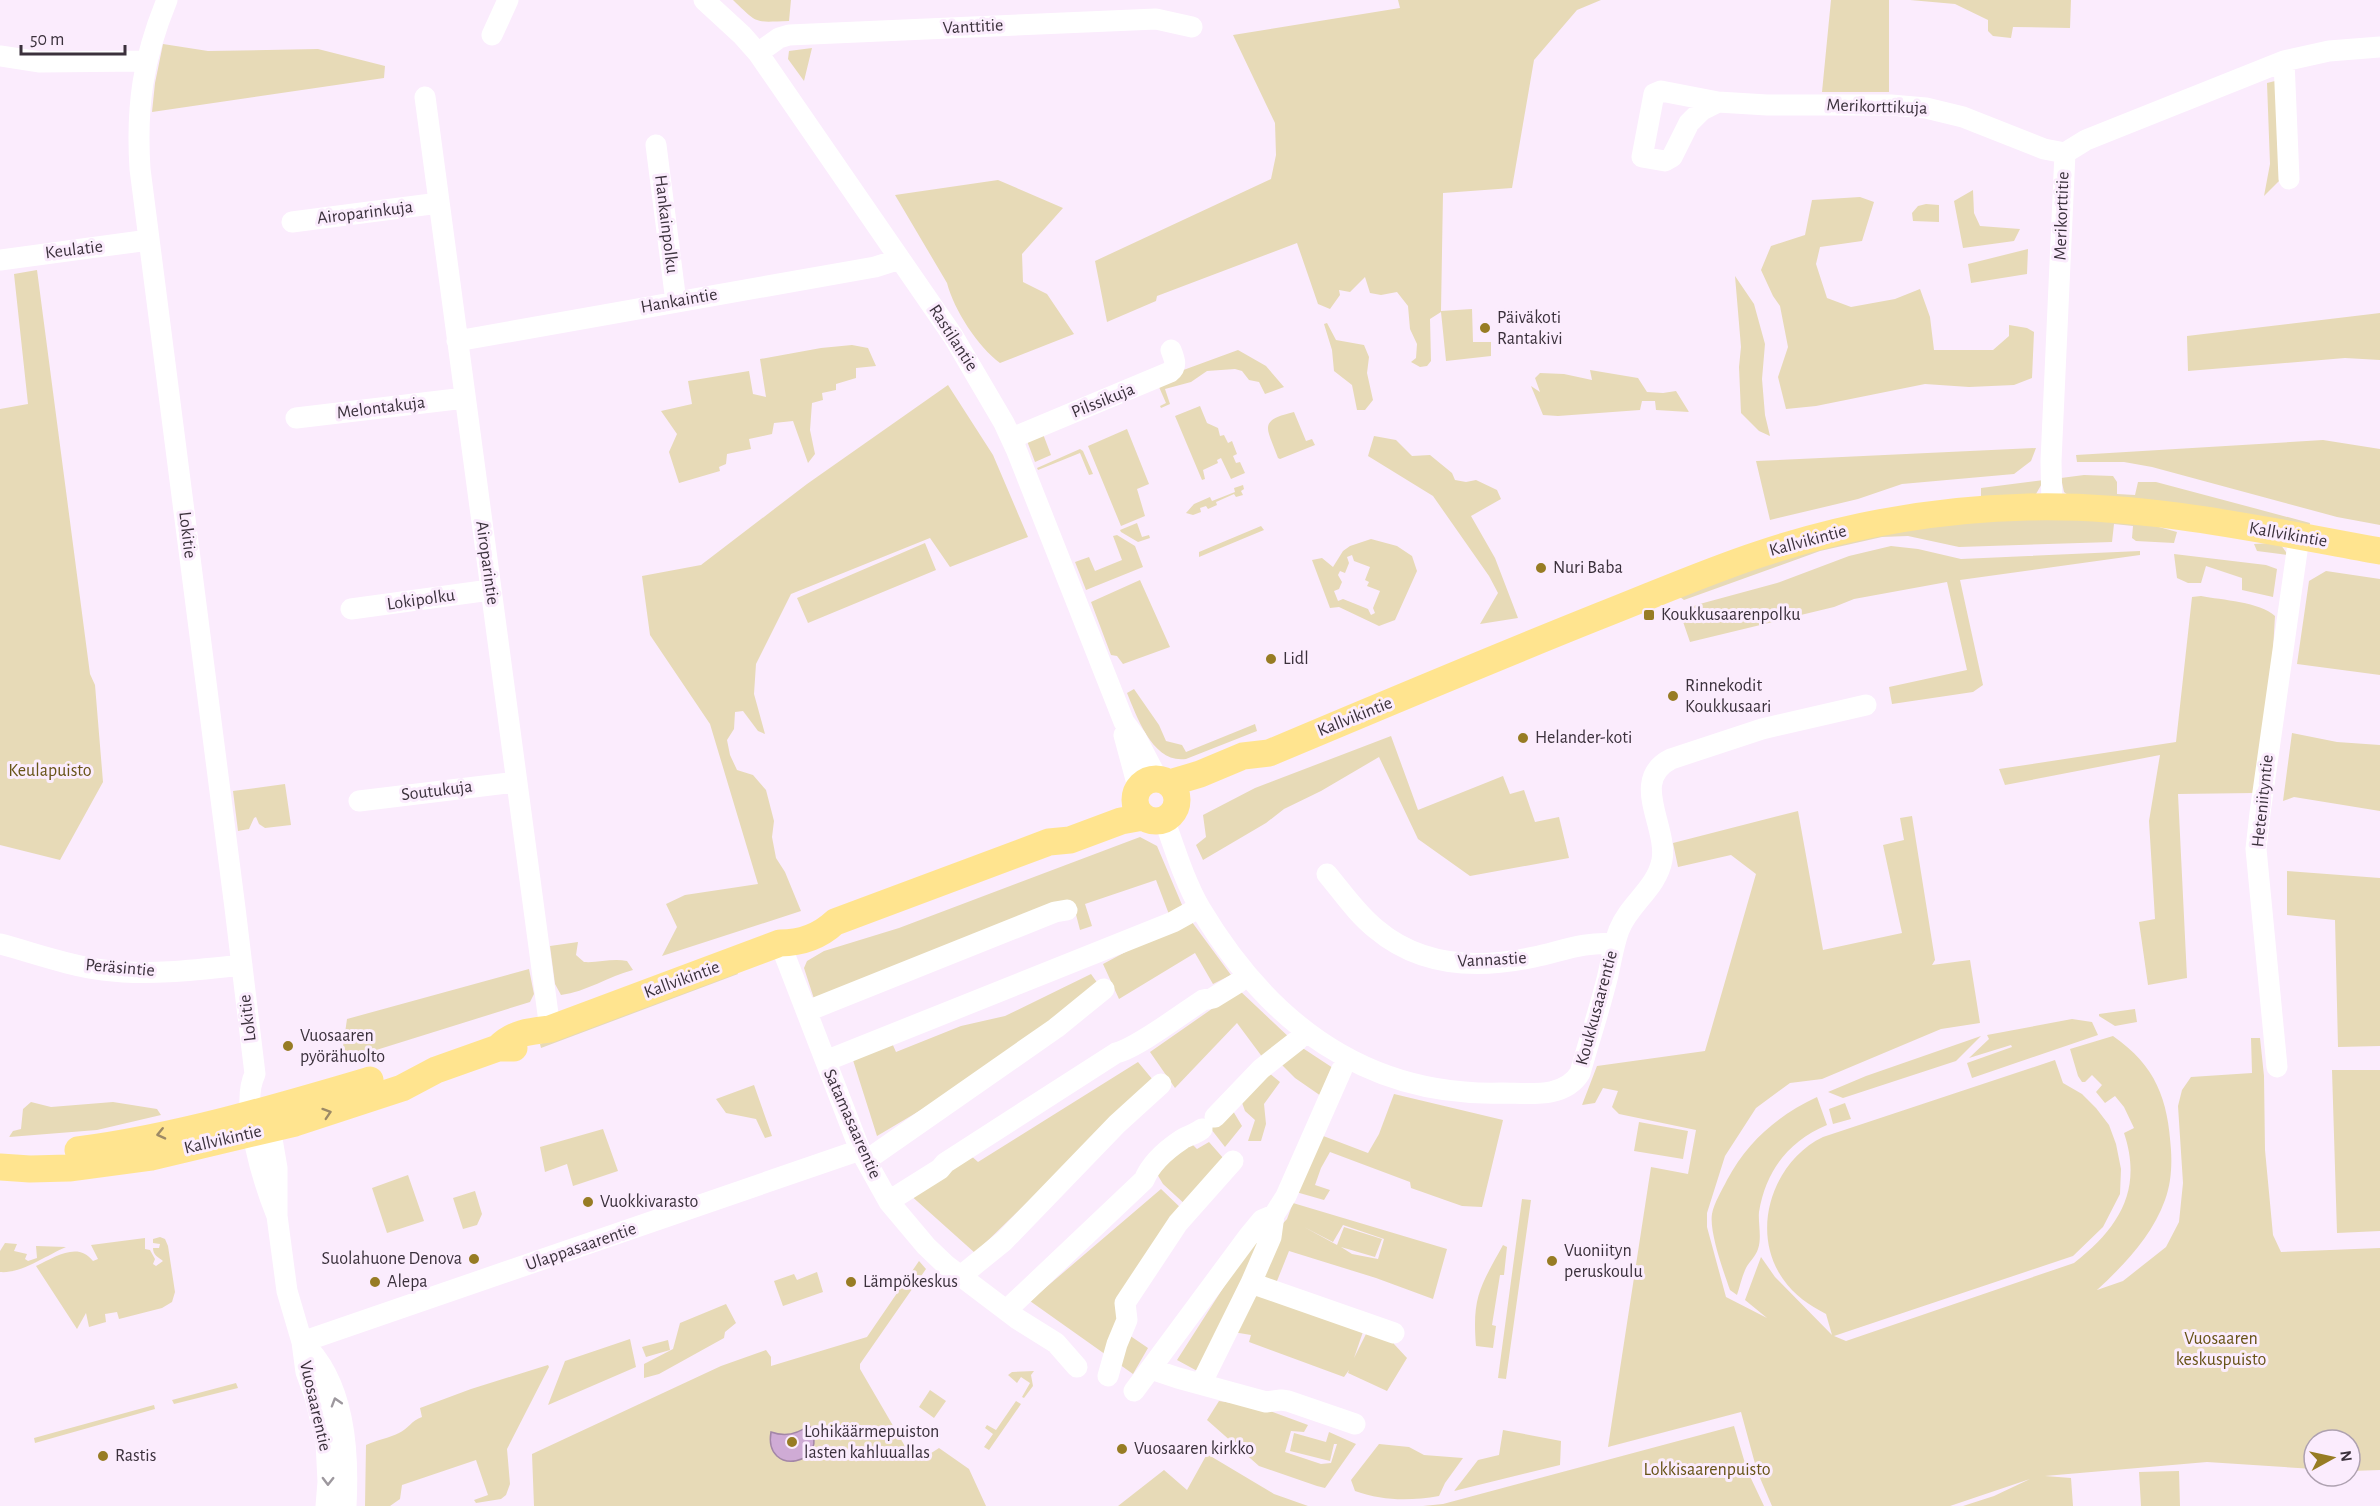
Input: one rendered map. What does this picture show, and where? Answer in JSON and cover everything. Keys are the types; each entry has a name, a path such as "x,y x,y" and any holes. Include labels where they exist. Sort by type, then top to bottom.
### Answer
{"main road":[{"name":"Kallvikintie","path":"0,1167 69,1168 125,1162 260,1121 397,1072 436,1070 498,1048 511,1049 530,1042 550,1029 780,943 794,943 824,933 835,922 1049,842 1070,840 1121,821 1155,798 1197,791 1250,770 1269,753 1573,627 1766,552 1836,532 1928,513 1987,508 2052,507 2160,514 2380,551"},
{"name":"Kallvikintie","path":"0,1150 39,1152 100,1147 260,1121"}],"street":[{"name":"Lokitie","path":"167,0 146,61 140,96 138,147 255,1074 261,1080 260,1121"},
{"path":"492,35 508,0"},
{"name":"Rastilantie","path":"704,0 758,53 965,355 1012,438 1124,722 1136,738 1155,798"},
{"name":"Vanttitie","path":"758,53 779,38 789,36 1156,19 1192,27"},
{"name":"Merikorttitie","path":"2052,507 2051,461 2065,153 2086,140 2284,61 2329,51 2380,47"},
{"path":"0,56 40,62 146,61"},
{"path":"2284,61 2289,178"},
{"name":"Airoparintie","path":"425,97 550,1029"},
{"name":"Merikorttikuja","path":"1718,102 1767,105 1891,105 1926,108 1963,117 2044,149 2065,153"},
{"name":"Hankainpolku","path":"656,145 676,302"},
{"name":"Airoparinkuja","path":"292,222 439,203"},
{"name":"Keulatie","path":"0,260 149,240"},
{"name":"Hankaintie","path":"457,341 875,267 900,259"},
{"name":"Pilssikuja","path":"1012,438 1170,372 1174,369 1175,363 1171,350"},
{"name":"Melontakuja","path":"296,418 465,398"},
{"name":"Heteniityntie","path":"2277,1067 2256,849 2300,537"},
{"name":"Lokipolku","path":"351,609 490,590"},
{"name":"Koukkusaarentie","path":"1155,798 1200,908 1264,993 1283,1012 1327,1048 1370,1071 1438,1091 1478,1094 1552,1092 1570,1086 1580,1072 1623,922 1656,878 1662,860 1663,847 1651,790 1655,771 1660,764 1762,729 1866,705"},
{"name":"Soutukuja","path":"359,801 516,782"},
{"name":"Vannastie","path":"1327,874 1378,931 1414,951 1439,960 1471,964 1500,963 1587,944 1615,944"},
{"path":"815,1008 1054,912 1067,910"},
{"path":"833,1058 1173,922 1191,912"},
{"name":"Satamasaarentie","path":"780,943 889,1202 931,1252 969,1284 1056,1344 1077,1367"},
{"name":"Peräsintie","path":"0,944 86,967 121,972 242,965"},
{"path":"897,1196 940,1169 945,1162 1116,1053 1146,1037 1203,999 1213,998 1239,982"},
{"name":"Ulappasaarentie","path":"302,1342 867,1152 1056,1028 1104,989"},
{"path":"1012,1304 1144,1180 1150,1167 1183,1138 1191,1137 1208,1123 1261,1069 1298,1040"},
{"path":"1201,1384 1272,1237 1274,1215 1286,1196 1341,1069"},
{"path":"967,1271 1004,1241 1117,1124 1161,1084"},
{"name":"Vuosaarentie","path":"260,1121 278,1192 277,1216 290,1305 302,1342 306,1372 326,1442 328,1482 326,1506"},
{"path":"1108,1376 1127,1320 1125,1303 1178,1223 1233,1161"},
{"path":"1134,1391 1248,1237 1262,1220 1274,1215"},
{"path":"1251,1283 1394,1333"},
{"name":"Vuosaarentie","path":"302,1342 322,1364 342,1421 347,1471 346,1506"},
{"path":"1151,1368 1266,1402 1288,1401 1355,1424"}],"green space":[{"path":"733,0 791,0 789,21 758,20"},
{"path":"1398,0 1601,0 1577,10 1534,60 1512,188 1443,193 1441,311 1472,309 1473,342 1491,342 1491,356 1446,361 1441,312 1430,319 1431,361 1427,366 1420,367 1411,362 1416,358 1417,344 1410,329 1408,306 1397,292 1381,295 1370,293 1365,277 1350,292 1339,290 1340,295 1330,309 1318,304 1297,243 1157,296 1156,301 1107,322 1095,261 1271,179 1276,155 1275,123 1233,35 1400,8"},
{"path":"1831,0 1889,0 1889,92 1822,92"},
{"path":"1910,0 2071,0 2070,28 2013,27 2011,38 1993,36 1988,31 1988,20 1955,4"},
{"path":"163,44 208,51 318,49 385,66 384,78 152,112"},
{"path":"812,48 804,81 788,59 789,51"},
{"path":"2275,81 2280,180 2264,196 2270,164 2267,83"},
{"path":"998,180 1063,208 1022,254 1023,282 1047,294 1074,334 1000,363 983,348 968,327 955,305 947,283 895,195"},
{"path":"1973,190 1974,213 1980,226 2020,229 2014,241 1963,248 1954,201"},
{"path":"1860,197 1874,202 1862,241 1820,247 1816,264 1827,298 1851,307 1895,299 1920,289 1930,317 1934,350 1993,350 2009,336 2009,325 2027,328 2034,332 2032,378 2014,385 1969,387 1925,384 1816,406 1786,409 1778,377 1788,347 1780,306 1761,270 1771,246 1805,235 1812,200"},
{"path":"1939,205 1939,222 1913,221 1912,213 1918,206"},
{"path":"2028,249 2027,274 1971,283 1968,264"},
{"name":"Keulapuisto","path":"37,270 90,674 95,685 103,782 60,860 0,845 0,409 28,404 14,274"},
{"path":"1735,276 1754,304 1765,344 1762,379 1765,415 1770,436 1759,431 1741,413 1739,367 1741,347"},
{"path":"2380,313 2380,360 2345,358 2188,371 2187,336"},
{"path":"1327,323 1336,340 1364,345 1369,357 1367,373 1373,400 1365,410 1357,410 1352,385 1334,371 1332,350 1324,324"},
{"path":"852,345 868,348 876,366 856,368 856,378 836,384 836,390 822,393 823,400 812,403 810,430 815,454 808,463 793,421 774,423 772,434 749,439 751,449 727,454 726,464 719,467 720,471 679,483 669,452 677,434 661,411 692,404 688,381 749,371 753,394 766,397 760,359"},
{"path":"1238,350 1266,366 1284,387 1265,394 1259,382 1249,380 1242,371 1235,369 1207,371 1191,382 1165,389 1170,404 1161,408 1160,406 1166,403 1159,387 1178,372"},
{"path":"1590,370 1638,378 1647,392 1676,391 1689,412 1656,410 1655,401 1642,401 1640,410 1543,415 1531,386 1540,392 1535,378 1540,373 1564,374 1592,380"},
{"path":"948,385 993,455 1028,537 950,567 930,538 791,594 756,664 754,694 765,734 758,731 743,711 735,712 734,729 727,740 730,755 737,770 753,775 766,790 774,821 772,837 776,858 785,872 801,911 662,956 677,927 666,904 685,895 758,884 710,724 650,635 642,576 701,565 807,484"},
{"path":"1200,406 1207,423 1218,428 1220,436 1224,435 1228,443 1232,441 1237,454 1233,456 1236,463 1240,462 1245,473 1231,479 1221,458 1217,460 1218,463 1203,470 1205,479 1202,480 1175,416"},
{"path":"1294,412 1306,441 1312,439 1315,445 1280,459 1268,427 1274,419"},
{"path":"1127,429 1149,484 1137,489 1145,516 1121,526 1088,446"},
{"path":"1043,434 1051,455 1035,462 1027,441"},
{"path":"1374,436 1396,440 1412,456 1430,455 1452,473 1455,480 1466,482 1476,480 1497,490 1501,499 1471,516 1495,558 1518,618 1480,624 1498,593 1489,576 1433,496 1368,456"},
{"path":"2323,440 2380,449 2380,525 2337,517 2152,467 2124,462 2077,462 2076,455"},
{"path":"2036,448 2031,461 2014,474 1902,484 1858,499 1770,520 1756,461"},
{"path":"1080,449 1093,474 1089,475 1080,453 1038,470 1037,468"},
{"path":"2084,475 2113,476 2117,482 2117,494 2135,495 2138,482 2156,482 2310,523 2309,528 2068,495 2064,492 2061,478"},
{"path":"2044,480 2036,494 2018,499 1981,496 1981,488"},
{"path":"1243,485 1244,489 1241,491 1243,495 1236,497 1234,494 1216,502 1217,505 1208,509 1206,506 1200,508 1201,512 1193,515 1186,513 1194,504 1210,497 1212,501 1235,492 1234,488"},
{"path":"2032,517 2148,524 2177,532 2174,543 2136,541 2132,538 2133,526 2114,524 2112,542 1959,547 1908,536 1882,537 1820,551 1684,600 1680,597 1779,558 1903,529"},
{"path":"1137,523 1142,537 1149,535 1150,538 1138,542 1120,530"},
{"path":"1261,526 1264,530 1199,557 1199,552"},
{"path":"1117,535 1135,546 1143,567 1086,590 1075,562 1089,557 1095,571 1122,560 1113,536"},
{"path":"1371,539 1397,546 1412,556 1417,571 1395,620 1379,626 1339,607 1330,608 1312,560 1322,558 1333,567 1343,551 1350,546","holes":["1352,555 1354,561 1370,567 1365,580 1369,582 1367,586 1380,591 1373,608 1375,613 1371,615 1368,609 1343,599 1338,601 1334,591 1339,589 1342,582 1338,575 1340,571 1345,573 1349,563 1347,557"]},
{"path":"925,543 936,570 808,623 797,598"},
{"path":"2254,544 2281,545 2288,555 2257,551"},
{"path":"1891,546 1918,549 1961,559 2140,551 2140,555 1960,580 1983,685 1973,692 1892,704 1889,687 1967,670 1947,582 1854,599 1834,607 1690,642 1680,613 1696,605 1777,583 1849,556"},
{"path":"2174,554 2266,565 2277,569 2273,597 2242,590 2242,578 2206,566 2201,583 2188,583 2177,578"},
{"path":"2326,571 2380,579 2380,675 2297,664 2309,581"},
{"path":"1140,580 1170,647 1123,664 1117,656 1111,655 1091,602"},
{"path":"2201,596 2251,605 2275,616 2272,667 2254,793 2178,794 2187,978 2148,985 2139,922 2155,919 2149,821 2160,755 2005,785 1999,769 2176,742 2192,597"},
{"path":"1134,689 1159,725 1166,741 1182,745 1186,752 1255,724 1257,731 1186,759 1174,759 1155,747 1141,726 1127,693"},
{"path":"2292,733 2337,742 2380,745 2380,811 2294,797 2283,801"},
{"path":"1391,736 1418,810 1503,776 1510,794 1524,790 1535,822 1559,817 1569,858 1470,876 1418,839 1379,757 1321,791 1284,809 1266,823 1203,860 1196,845 1206,837 1203,815 1255,788"},
{"path":"285,784 291,825 265,828 259,824 256,817 249,829 238,831 233,791"},
{"name":"Vuosaaren keskuspuisto","path":"1798,811 1823,950 1902,933 1883,845 1904,840 1900,818 1912,816 1935,960 1932,965 1970,960 1980,1023 1941,1029 1822,1079 1790,1083 1756,1108 1725,1156 1707,1213 1707,1227 1726,1297 1767,1318 1745,1300 1761,1257 1775,1277 1832,1335 1826,1314 1802,1299 1783,1279 1773,1260 1768,1240 1768,1219 1772,1199 1779,1180 1791,1163 1806,1148 1823,1137 2055,1060 2063,1083 2082,1094 2096,1108 2109,1125 2116,1144 2121,1169 2120,1194 2103,1227 2073,1256 1834,1336 1846,1341 2074,1263 2090,1250 2115,1222 2128,1190 2131,1172 2124,1133 2134,1128 2124,1107 2115,1096 2105,1103 2096,1092 2102,1085 2092,1075 2082,1082 2070,1049 2113,1036 2140,1059 2157,1085 2167,1115 2171,1156 2171,1175 2167,1194 2153,1226 2127,1260 2097,1290 2123,1281 2166,1247 2179,1222 2183,1183 2178,1106 2182,1090 2191,1077 2252,1073 2251,1038 2260,1038 2264,1076 2265,1150 2273,1235 2281,1252 2380,1248 2380,1470 2362,1471 2362,1428 2302,1428 2302,1468 2207,1462 2045,1476 2071,1478 2073,1506 1963,1506 1994,1496 2030,1479 1950,1506 1772,1506 1757,1471 1741,1412 1608,1447 1651,1167 1688,1174 1696,1130 1619,1114 1612,1107 1618,1091 1603,1088 1595,1103 1582,1105 1597,1066 1705,1051 1756,874 1731,855 1678,867 1673,843"},
{"path":"1140,837 1157,846 1185,912 1170,917 1156,880 1085,904 1092,926 1080,930 1073,903 816,1005 804,968 807,961 824,951 899,928"},
{"path":"2287,871 2380,878 2380,1046 2338,1047 2335,920 2287,915"},
{"path":"1189,918 1231,975 1213,984 1195,953 1119,999 1103,964"},
{"path":"578,942 576,955 584,962 627,961 633,970 579,991 561,995 555,984 550,946"},
{"path":"529,969 534,994 530,1002 341,1061 347,1019"},
{"path":"736,970 738,974 541,1048 540,1044"},
{"path":"1091,974 1101,988 975,1078 877,1136 852,1057 892,1043 896,1052 961,1026 1005,1016"},
{"path":"1239,990 1292,1040 1263,1058 1237,1023 1175,1088 1150,1052"},
{"path":"2135,1009 2137,1022 2115,1026 2099,1016 2099,1014"},
{"path":"2072,1019 2092,1022 2098,1035 1972,1078 1967,1063 2012,1047 2011,1045 1969,1058 1989,1039 1987,1035"},
{"path":"1981,1036 1956,1061 1843,1098 1828,1092 1866,1076"},
{"path":"1298,1045 1333,1068 1321,1096 1295,1078 1276,1059"},
{"path":"1138,1062 1153,1080 975,1253 908,1193 969,1154 978,1162"},
{"path":"2332,1070 2380,1070 2380,1231 2337,1233"},
{"path":"1269,1073 1280,1082 1264,1104 1266,1124 1261,1141 1248,1141 1255,1120 1245,1111 1241,1100"},
{"path":"754,1085 772,1136 765,1138 756,1119 726,1113 716,1099"},
{"path":"1394,1094 1503,1120 1482,1207 1462,1206 1411,1188 1410,1182 1330,1152 1315,1185 1330,1190 1324,1200 1296,1192 1318,1134 1368,1153 1379,1134"},
{"path":"1817,1097 1827,1125 1801,1139 1791,1148 1781,1159 1767,1183 1759,1212 1758,1249 1747,1266 1737,1295 1730,1290 1715,1241 1712,1222 1714,1205 1735,1166 1754,1142 1776,1121"},
{"path":"31,1102 51,1107 113,1102 157,1109 161,1115 97,1130 9,1137 13,1131 21,1129 23,1109"},
{"path":"1845,1103 1851,1119 1833,1124 1829,1109"},
{"path":"1230,1106 1242,1126 1225,1147 1211,1129"},
{"path":"1639,1122 1688,1131 1683,1159 1634,1151"},
{"path":"603,1129 618,1171 573,1186 567,1164 545,1172 540,1147"},
{"path":"1187,1139 1197,1149 1209,1142 1224,1159 1188,1207 1163,1184 1154,1169"},
{"path":"408,1175 424,1221 387,1233 372,1188"},
{"path":"1161,1189 1184,1211 1131,1282 1126,1333 1148,1348 1133,1374 1030,1301"},
{"path":"475,1191 482,1214 477,1225 463,1229 453,1198"},
{"path":"1522,1199 1531,1200 1506,1379 1498,1378"},
{"path":"1293,1203 1447,1249 1433,1299 1376,1278 1289,1251 1275,1286 1257,1280 1275,1232 1287,1219","holes":["1343,1225 1384,1239 1378,1259 1352,1254 1341,1247 1375,1257 1382,1239 1344,1227 1337,1245 1304,1227 1333,1242"]},
{"path":"1266,1221 1269,1228 1201,1373 1177,1360"},
{"path":"160,1237 165,1239 168,1246 175,1292 172,1302 162,1308 119,1319 117,1312 105,1314 106,1322 89,1327 86,1313 77,1329 36,1266 58,1255 73,1251 87,1255 93,1261 98,1259 91,1245 145,1238 145,1249 150,1250 155,1259 153,1264 156,1266 163,1261 154,1252 153,1248 159,1248 160,1244 153,1243 153,1239"},
{"path":"5,1243 17,1244 14,1251 27,1254 25,1259 28,1261 37,1258 36,1246 66,1247 25,1267 0,1272 0,1251"},
{"path":"1503,1245 1507,1247 1504,1275 1500,1275 1492,1325 1496,1326 1493,1348 1476,1346 1475,1315 1479,1293"},
{"path":"919,1261 926,1269 860,1364 860,1369 913,1460 925,1457 939,1448 969,1469 986,1506 534,1506 532,1454 721,1366 766,1350 771,1357 771,1366 867,1337"},
{"path":"817,1272 823,1292 783,1306 774,1281 794,1274 797,1280"},
{"path":"1255,1290 1365,1326 1354,1358 1368,1330 1390,1334 1394,1344 1407,1358 1387,1391 1348,1373 1349,1370 1344,1377 1249,1342 1251,1335 1233,1332"},
{"path":"726,1304 736,1323 725,1332 724,1338 659,1374 644,1378 644,1364 673,1349 680,1323"},
{"path":"630,1339 636,1367 548,1405 565,1361"},
{"path":"668,1340 670,1350 646,1357 642,1347"},
{"path":"548,1365 507,1449 510,1484 506,1495 501,1499 476,1503 474,1500 488,1495 476,1460 402,1485 400,1499 390,1506 365,1506 366,1445 402,1431 422,1417 420,1408"},
{"path":"1034,1371 1031,1375 1033,1386 1024,1398 1022,1397 1030,1383 1021,1377 1017,1383 1008,1375 1012,1372"},
{"path":"236,1383 238,1388 174,1404 172,1400"},
{"path":"930,1390 946,1401 934,1418 919,1407"},
{"path":"1016,1401 1021,1404 989,1450 984,1447 993,1434 985,1428 987,1425 996,1430"},
{"path":"1219,1401 1259,1407 1308,1425 1304,1432 1291,1431 1285,1452 1321,1464 1331,1463 1337,1444 1334,1444 1330,1461 1290,1451 1294,1433 1326,1442 1329,1432 1356,1444 1325,1488 1317,1486 1259,1466 1207,1420"},
{"path":"154,1405 155,1409 35,1443 34,1438"},
{"name":"Lokkisaarenpuisto","path":"1734,1426 1747,1470 1764,1506 1423,1506 1443,1504"},
{"path":"1503,1430 1561,1441 1560,1465 1454,1491 1478,1460 1499,1455"},
{"path":"1379,1444 1409,1447 1424,1455 1463,1458 1445,1483 1439,1496 1397,1499 1376,1497 1355,1491 1351,1480"},
{"path":"1207,1454 1274,1494 1308,1506 1118,1506 1164,1470 1187,1490"},
{"path":"2179,1471 2180,1506 2141,1506 2139,1472"}],"shaded area":[{"name":"Lohikäärmepuiston lasten kahluuallas","path":"809,1425 814,1439 812,1449 805,1457 796,1461 786,1461 777,1456 771,1447 771,1432 791,1434"}],"place":[{"name":"Päiväkoti Rantakivi","path":"1485,328"},
{"name":"Nuri Baba","path":"1541,568"},
{"name":"Koukkusaarenpolku","path":"1649,615"},
{"name":"Lidl","path":"1271,659"},
{"name":"Rinnekodit Koukkusaari","path":"1673,696"},
{"name":"Helander-koti","path":"1523,738"},
{"name":"Vuosaaren pyörähuolto","path":"288,1046"},
{"name":"Vuokkivarasto","path":"588,1202"},
{"name":"Suolahuone Denova","path":"474,1259"},
{"name":"Vuoniityn peruskoulu","path":"1552,1261"},
{"name":"Alepa","path":"375,1282"},
{"name":"Lämpökeskus","path":"851,1282"},
{"name":"Lohikäärmepuiston lasten kahluuallas","path":"792,1442"},
{"name":"Vuosaaren kirkko","path":"1122,1449"},
{"name":"Rastis","path":"103,1456"}]}
